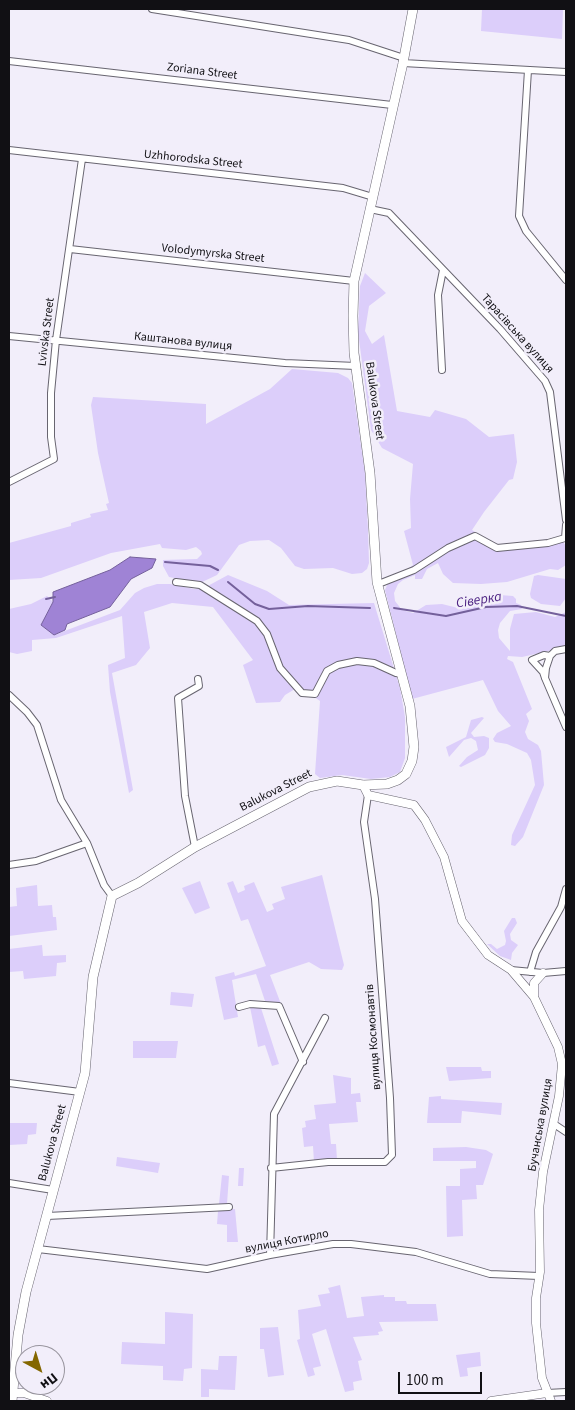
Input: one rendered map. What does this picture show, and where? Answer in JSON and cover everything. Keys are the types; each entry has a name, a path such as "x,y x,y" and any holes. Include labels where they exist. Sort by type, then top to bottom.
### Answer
{"main road":[{"name":"Balukova Street","path":"11,1396 19,1327 53,1190 80,1092 89,1049 93,977 112,896 138,883 195,846 309,786 337,781 363,785 387,784 398,780 406,774 412,761 411,713 377,582 370,465 356,366 353,326 354,281 413,9"}],"street":[{"path":"152,9 349,40 403,61 566,72"},
{"name":"Zoriana Street","path":"9,61 392,105"},
{"path":"528,70 519,216 526,232 566,280"},
{"name":"Uzhhorodska Street","path":"9,150 342,188 373,197"},
{"name":"Lvivska Street","path":"9,482 54,459 51,437 51,393 56,340 82,158"},
{"name":"Тарасівська вулиця","path":"370,209 389,213 500,329 544,381 550,392 566,520"},
{"name":"Volodymyrska Street","path":"70,249 354,281"},
{"path":"442,370 438,295 443,270"},
{"name":"Каштанова вулиця","path":"9,336 276,362 356,366"},
{"path":"377,582 381,583 414,570 448,548 475,536 497,548 548,543 565,538 566,524"},
{"path":"176,582 200,585 257,621 267,634 280,668 302,693 315,694 327,671 338,665 357,661 374,663 402,674"},
{"path":"545,678 550,656 555,651 566,649"},
{"path":"550,656 544,655 532,660 545,678 566,727"},
{"path":"195,846 185,796 178,698 199,686 198,680"},
{"path":"9,695 27,712 37,725 60,800 87,843 104,885 112,896"},
{"path":"363,785 368,795"},
{"name":"Бучанська вулиця","path":"368,795 414,805 425,820 444,858 462,922 488,955 511,970 534,997 552,1031 562,1064 554,1124 542,1181 539,1210 539,1276 536,1298 536,1323 542,1378 552,1401"},
{"name":"вулиця Космонавтів","path":"271,1168 328,1162 385,1162 392,1155 390,1098 376,909 364,822 368,795"},
{"path":"9,865 36,861 87,843"},
{"path":"530,972 536,952 560,907 566,889"},
{"path":"511,970 543,973 566,971"},
{"path":"534,997 534,983 543,973"},
{"path":"239,1007 250,1004 280,1006 303,1062"},
{"path":"270,1255 274,1114 325,1018"},
{"path":"9,1083 80,1092"},
{"path":"554,1124 566,1132"},
{"path":"9,1183 53,1190"},
{"path":"47,1216 229,1208"},
{"name":"вулиця Котирло","path":"38,1249 207,1269 333,1244 351,1244 416,1252 490,1274 539,1276"},
{"path":"491,1401 566,1392"},
{"path":"11,1396 24,1394 46,1401"}],"shaded area":[{"path":"482,9 563,9 562,39 481,31"},
{"path":"365,273 386,293 369,306 365,331 372,344 384,335 397,411 430,417 435,410 466,419 489,437 514,434 517,462 513,479 509,480 472,530 496,545 560,538 566,546 566,565 558,570 550,569 507,582 481,584 453,583 443,574 438,563 427,569 422,579 415,579 415,575 403,580 398,584 394,593 395,601 402,610 413,613 426,605 442,604 458,608 471,607 500,595 513,596 516,599 516,603 521,605 522,609 510,611 500,623 498,630 499,638 510,651 510,629 514,614 536,612 555,617 566,612 566,647 522,657 508,656 507,659 513,662 532,709 526,714 529,721 525,732 528,739 538,745 541,751 544,785 523,837 515,846 511,845 512,835 535,785 531,760 527,753 507,744 495,742 493,739 497,733 511,726 498,711 483,680 412,699 385,590 388,583 413,565 404,531 411,528 410,499 413,464 382,448 371,430 358,332 360,286"},
{"path":"292,369 338,373 348,378 352,383 365,473 368,530 369,563 367,569 362,573 352,574 333,568 304,569 295,566 281,548 269,540 250,541 239,545 217,575 200,583 169,577 163,566 163,560 197,559 202,554 201,551 196,547 186,550 162,548 160,544 111,553 41,578 9,580 9,543 71,526 71,523 91,517 90,514 108,510 106,504 109,503 98,453 91,405 93,397 206,404 206,424 270,389"},
{"path":"130,557 156,559 152,568 131,579 110,607 67,624 65,630 54,635 41,625 53,602 53,592 110,570"},
{"path":"228,575 267,591 289,605 374,603 400,688 405,717 405,758 400,772 390,777 371,779 342,775 320,778 315,774 320,701 304,690 295,689 285,695 280,702 256,703 243,665 253,660 213,607 172,603 144,612 150,648 136,665 112,673 133,790 129,793 110,692 108,665 125,658 122,616 56,638 32,640 32,651 17,654 9,652 9,609 31,604 47,596 53,602 41,625 54,635 120,610 135,593 144,588 157,584 170,584 194,589 204,588"},
{"path":"534,576 566,579 566,598 560,606 541,604 531,598 530,594"},
{"path":"484,718 471,733 474,737 484,736 489,738 489,748 485,755 461,767 459,766 467,757 478,750 476,741 471,738 464,740 449,757 446,747 466,737 471,720"},
{"path":"322,875 344,965 342,970 321,969 309,962 270,975 281,1004 265,1001 256,974 232,980 238,1017 224,1020 215,977 234,972 235,976 266,966 248,919 241,921 227,883 233,881 238,893 245,890 244,886 254,882 267,912 274,909 272,904 285,899 281,887"},
{"path":"200,881 210,908 195,914 182,888"},
{"path":"37,885 38,906 52,905 53,917 56,917 57,930 9,936 9,907 17,906 16,888"},
{"path":"512,918 515,918 517,923 510,934 511,940 518,945 512,953 511,960 500,956 487,944 491,944 497,949 505,945 504,931"},
{"path":"42,945 43,956 66,955 66,962 57,963 56,976 24,979 23,971 9,972 9,949"},
{"path":"171,992 194,994 192,1007 170,1005"},
{"path":"250,1007 261,1008 279,1064 272,1066 265,1045 258,1047"},
{"path":"133,1041 178,1041 176,1058 133,1058"},
{"path":"446,1067 481,1067 482,1071 491,1071 491,1078 449,1081"},
{"path":"333,1075 351,1078 351,1094 360,1093 361,1102 356,1102 358,1122 329,1124 331,1144 336,1144 337,1160 314,1162 313,1146 304,1147 302,1128 306,1127 305,1121 316,1119 314,1105 336,1103"},
{"path":"441,1096 441,1099 502,1103 501,1115 462,1111 461,1123 427,1123 429,1097"},
{"path":"9,1123 37,1123 36,1134 28,1135 27,1144 9,1145"},
{"path":"466,1147 486,1150 493,1154 483,1185 476,1185 477,1199 462,1200 463,1236 447,1237 446,1186 460,1186 460,1169 476,1168 476,1161 433,1161 433,1148"},
{"path":"117,1157 160,1163 158,1173 116,1166"},
{"path":"239,1168 244,1168 243,1186 238,1186"},
{"path":"222,1175 229,1176 227,1204 219,1204"},
{"path":"235,1209 238,1242 227,1242 227,1225 217,1224 218,1211"},
{"path":"340,1285 347,1318 364,1316 361,1297 384,1295 384,1297 395,1297 395,1301 406,1301 407,1304 436,1304 438,1321 379,1322 383,1331 378,1332 379,1335 353,1337 362,1360 358,1361 362,1380 353,1382 354,1390 345,1392 326,1329 312,1334 321,1366 313,1368 315,1375 308,1377 297,1340 300,1339 298,1310 321,1306 318,1295 330,1293 328,1288"},
{"path":"165,1312 193,1314 192,1368 184,1369 183,1381 163,1380 163,1366 121,1364 122,1342 165,1344"},
{"path":"278,1327 284,1375 268,1377 264,1349 260,1349 260,1328"},
{"path":"480,1352 481,1366 467,1368 468,1376 460,1377 456,1355"},
{"path":"219,1356 237,1356 235,1390 209,1389 209,1397 201,1397 201,1369 218,1370"}],"waterway":[{"name":"Сіверка","path":"165,562 210,566 218,570"},
{"name":"Сіверка","path":"228,582 255,604 269,609 308,606 370,608"},
{"name":"Сіверка","path":"46,599 55,597"},
{"name":"Сіверка","path":"394,608 446,616 486,607 517,606 566,616"}]}
